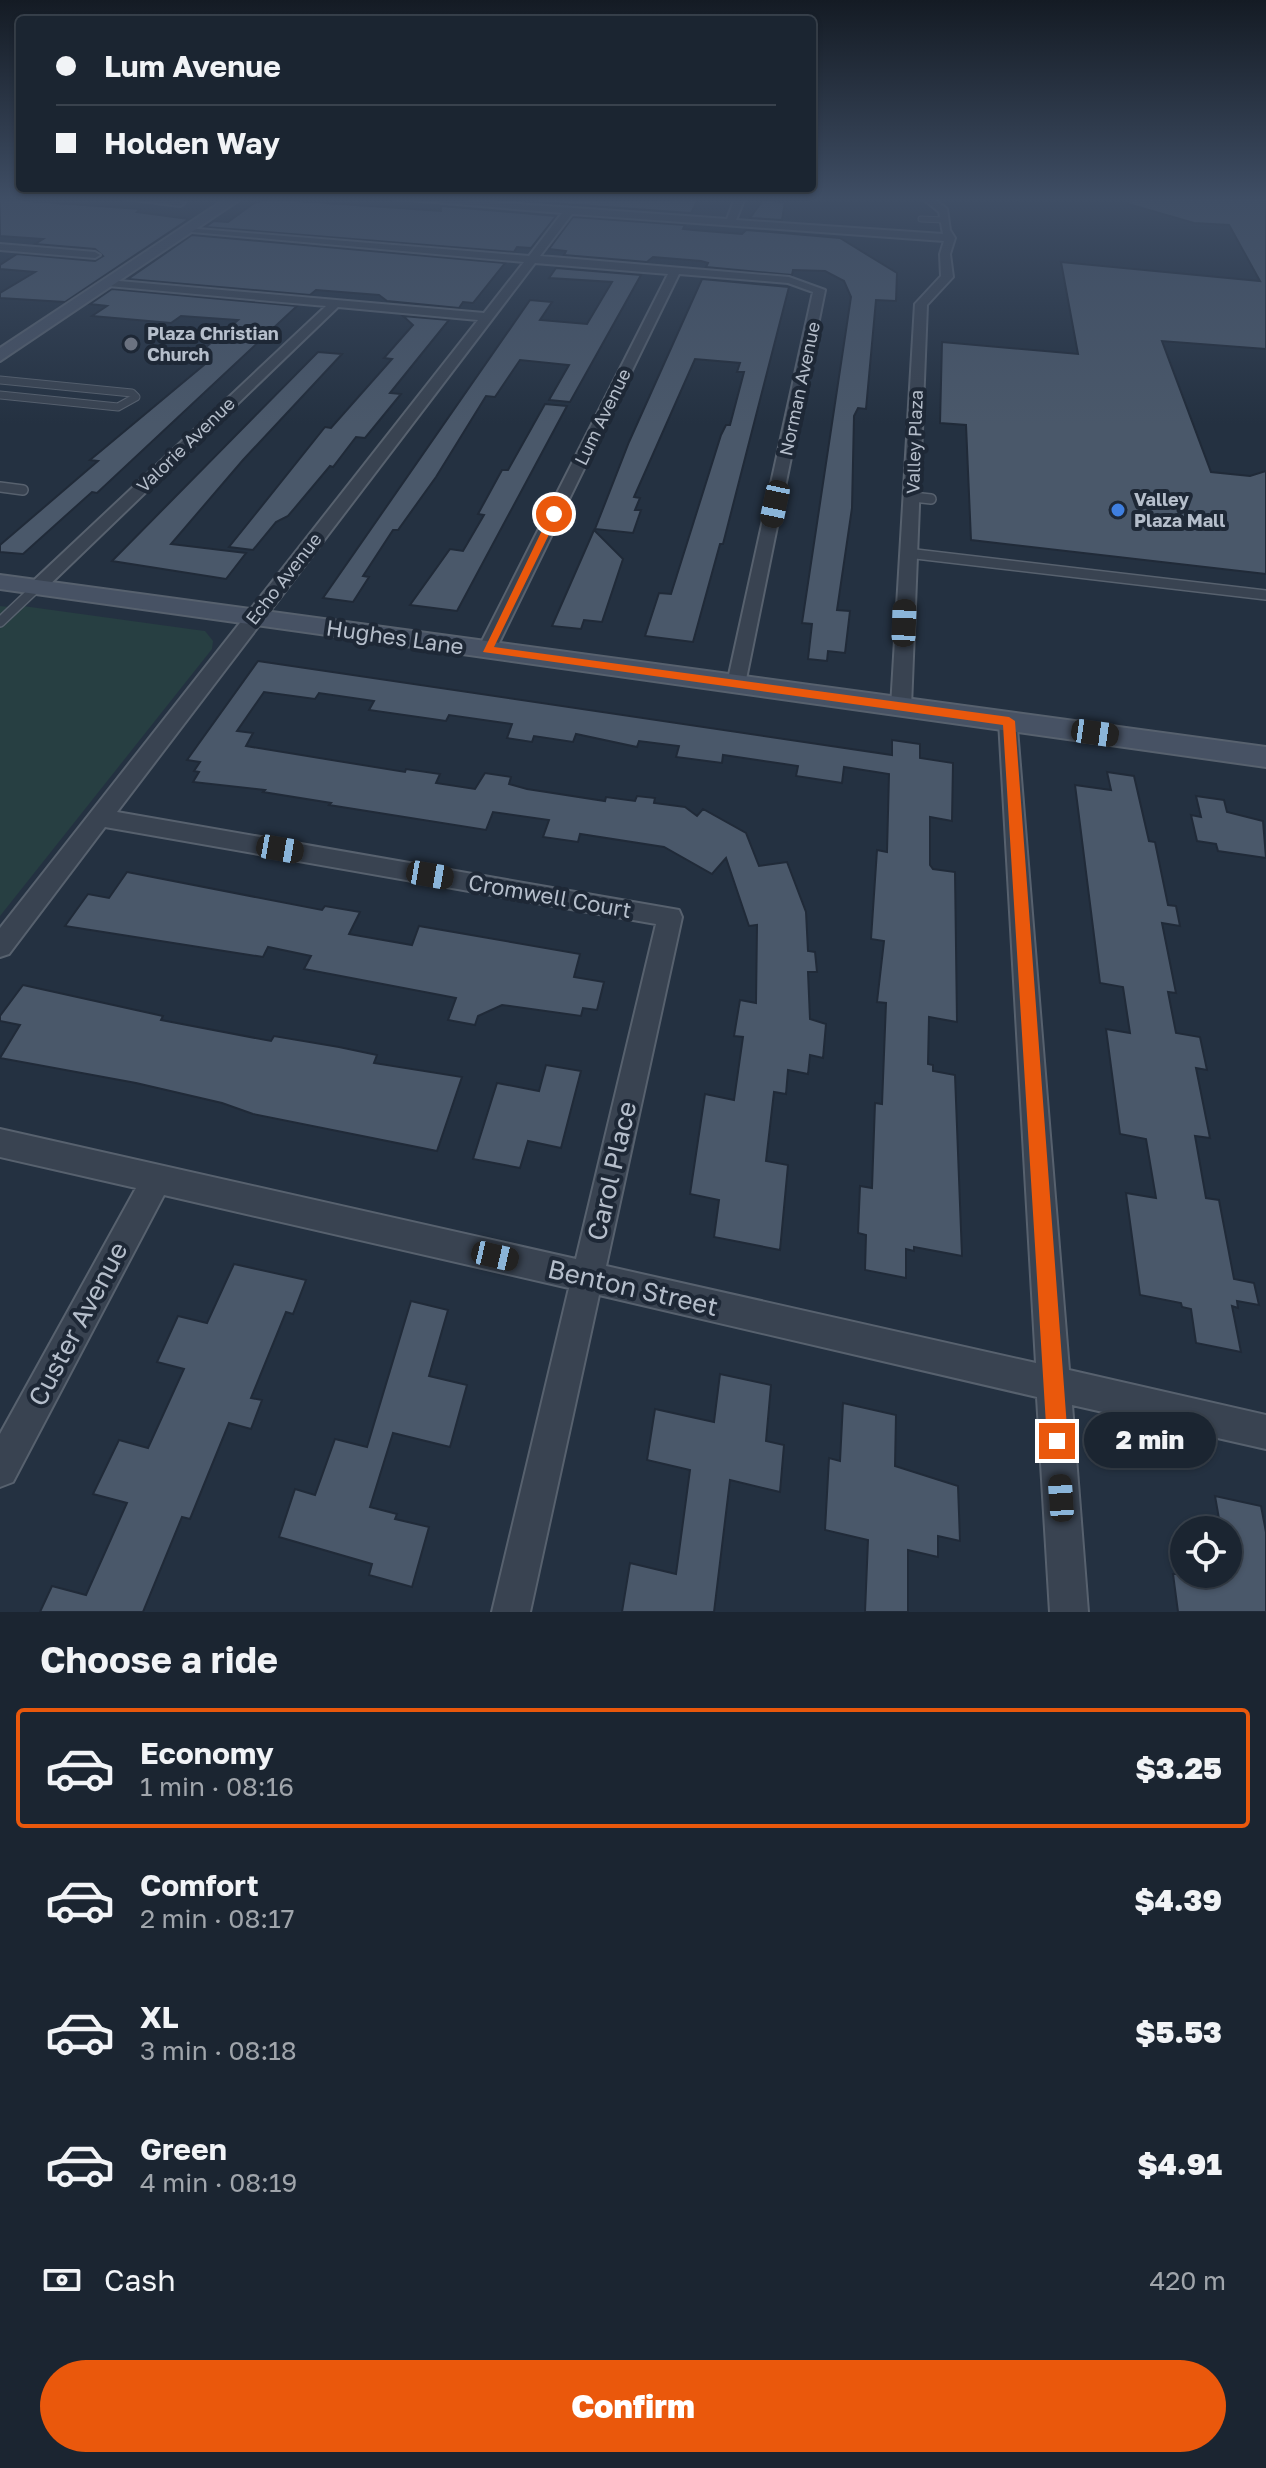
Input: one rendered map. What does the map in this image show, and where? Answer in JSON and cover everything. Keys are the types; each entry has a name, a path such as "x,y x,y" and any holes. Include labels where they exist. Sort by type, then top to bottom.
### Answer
{"street":[{"path":"0,356 123,273"},
{"name":"Echo Avenue","path":"0,947 520,273"},
{"name":"Lum Avenue","path":"487,649 674,273"},
{"name":"Norman Avenue","path":"703,273 789,280 813,286 821,294 737,684"},
{"name":"Valley Plaza","path":"901,707 921,304 947,277 947,273"},
{"path":"108,283 486,317"},
{"name":"Valorie Avenue","path":"37,587 335,304"},
{"name":"Hughes Lane","path":"0,582 1266,757"},
{"path":"1009,721 1069,1612"},
{"name":"Cromwell Court","path":"100,818 670,917"},
{"name":"Carol Place","path":"511,1612 670,917"},
{"name":"Benton Street","path":"0,1143 1266,1432"},
{"name":"Custer Avenue","path":"0,1469 157,1179"}],"lane":[{"path":"0,380 132,393 136,397 118,407 0,395"},
{"path":"0,487 23,490"},
{"path":"913,497 931,499"},
{"path":"907,553 1266,595"},
{"path":"0,622 37,587"}],"green space":[{"path":"0,606 9,607 6,611 23,606 205,631 213,641 212,649 0,916"}],"building":[{"path":"33,273 108,273 65,302 0,298 0,293"},
{"path":"136,273 497,273 473,303 463,302 459,308 387,301 379,295 316,290 310,295 128,279"},
{"path":"552,273 641,275 570,402 549,400 569,365 520,360 495,397 486,396 436,477 398,530 393,530 363,576 369,577 353,602 323,598 530,300 552,302 540,320 587,324 612,282 549,278"},
{"path":"829,273 897,273 896,301 876,300 866,409 858,408 854,416 852,508 837,610 850,611 845,653 828,651 827,661 808,659 812,624 802,623 851,297 844,281"},
{"path":"1063,273 1179,273 1260,281 1256,273 1266,273 1266,349 1162,341 1211,472 1250,476 1266,471 1266,574 971,540 966,425 940,423 942,342 1078,354"},
{"path":"702,279 789,287 723,544 720,544 693,642 645,636 659,593 671,594 721,435 726,425 730,425 744,372 737,372 740,363 695,359 634,497 640,498 635,510 641,510 633,533 595,529 629,442"},
{"path":"112,289 297,306 97,493 92,492 23,554 0,552 0,545 98,461 90,460 210,360 193,358 238,320 181,316 171,323 92,316 107,306 90,304"},
{"path":"403,316 449,320 390,393 401,394 365,438 356,437 333,467 330,466 288,516 276,522 253,550 229,547 325,427 331,428 392,359 384,358 413,325"},
{"path":"318,352 342,354 243,460 171,544 246,553 226,579 112,561"},
{"path":"545,404 567,406 457,611 410,605 450,549 463,551 484,515 478,514 502,470 508,470"},
{"path":"594,530 623,559 602,622 584,620 581,629 552,626"},
{"path":"258,661 892,755 892,740 920,744 920,758 953,763 952,821 930,817 930,865 933,869 955,872 957,1022 929,1017 928,1064 933,1065 933,1071 955,1075 962,1256 914,1247 914,1251 906,1249 906,1278 865,1270 866,1235 858,1233 860,1186 872,1188 875,1103 882,1104 886,1003 877,1002 884,941 871,939 877,850 887,852 889,774 844,767 842,783 796,776 798,766 723,755 722,763 676,757 679,746 639,741 637,747 576,734 573,742 534,736 532,742 507,738 512,724 449,715 446,721 369,710 374,701 319,693 315,699 264,692 237,731 253,733 246,746 405,772 406,769 440,774 436,783 475,789 485,773 511,777 509,784 527,789 605,801 606,797 635,801 637,796 655,798 654,803 685,807 697,816 703,809 746,833 759,866 787,862 806,912 808,951 815,952 817,972 808,972 810,1019 826,1024 823,1058 810,1055 808,1074 788,1070 786,1094 774,1092 766,1161 788,1165 780,1250 714,1237 719,1200 690,1194 705,1094 734,1100 743,1037 734,1036 740,1000 756,1003 757,925 749,926 726,858 712,874 664,847 580,834 578,842 543,837 549,820 493,812 486,830 329,805 331,803 263,792 265,790 193,782 199,772 194,771 200,762 187,760"},
{"path":"1107,772 1134,776 1149,841 1155,842 1168,905 1176,906 1180,926 1162,923 1176,993 1168,992 1176,1033 1200,1037 1207,1070 1196,1068 1210,1138 1195,1136 1206,1198 1219,1200 1234,1279 1254,1283 1259,1305 1237,1301 1238,1308 1232,1306 1241,1352 1196,1343 1191,1309 1182,1307 1181,1303 1140,1295 1126,1193 1156,1198 1146,1139 1120,1134 1106,1029 1130,1033 1123,987 1100,983 1075,785 1111,790"},
{"path":"1196,796 1224,800 1227,812 1263,821 1266,858 1218,851 1216,844 1197,841 1191,815 1201,817"},
{"path":"127,872 322,910 325,906 360,912 349,934 412,945 419,926 580,954 574,977 604,982 597,1010 583,1008 581,1016 502,1005 478,1016 475,1025 448,1020 456,998 304,969 311,956 268,947 263,957 65,926 88,894 109,898"},
{"path":"23,985 163,1016 161,1020 271,1041 274,1036 339,1047 377,1055 374,1063 462,1077 437,1151 253,1114 222,1103 136,1083 0,1058 20,1025 0,1021 0,1016"},
{"path":"546,1065 581,1071 561,1148 528,1141 520,1168 473,1159 497,1083 539,1091"},
{"path":"234,1264 306,1280 293,1314 286,1312 251,1398 262,1400 251,1429 229,1423 190,1519 182,1517 143,1612 40,1612 52,1586 86,1595 127,1503 93,1494 119,1440 148,1448 184,1369 157,1362 178,1316 207,1323"},
{"path":"411,1301 448,1310 429,1376 467,1385 450,1447 393,1433 370,1507 397,1514 395,1519 429,1527 412,1587 369,1575 372,1564 279,1537 295,1489 315,1495 335,1439 367,1447"},
{"path":"720,1374 771,1385 766,1441 784,1445 780,1492 730,1480 714,1612 622,1612 630,1563 676,1574 690,1470 647,1460 655,1409 714,1422"},
{"path":"843,1403 896,1415 895,1466 958,1486 960,1541 938,1536 938,1557 908,1550 908,1612 865,1612 868,1540 825,1530 829,1458 840,1461"},
{"path":"1215,1496 1261,1506 1266,1532 1266,1612 1178,1612 1175,1588 1242,1588 1242,1516 1219,1516"}],"place":[{"name":"Plaza Christian Church","path":"131,344"},
{"name":"Valley Plaza Mall","path":"1118,510"}],"route":[{"path":"554,514 487,649 1009,721 1057,1441"}]}
